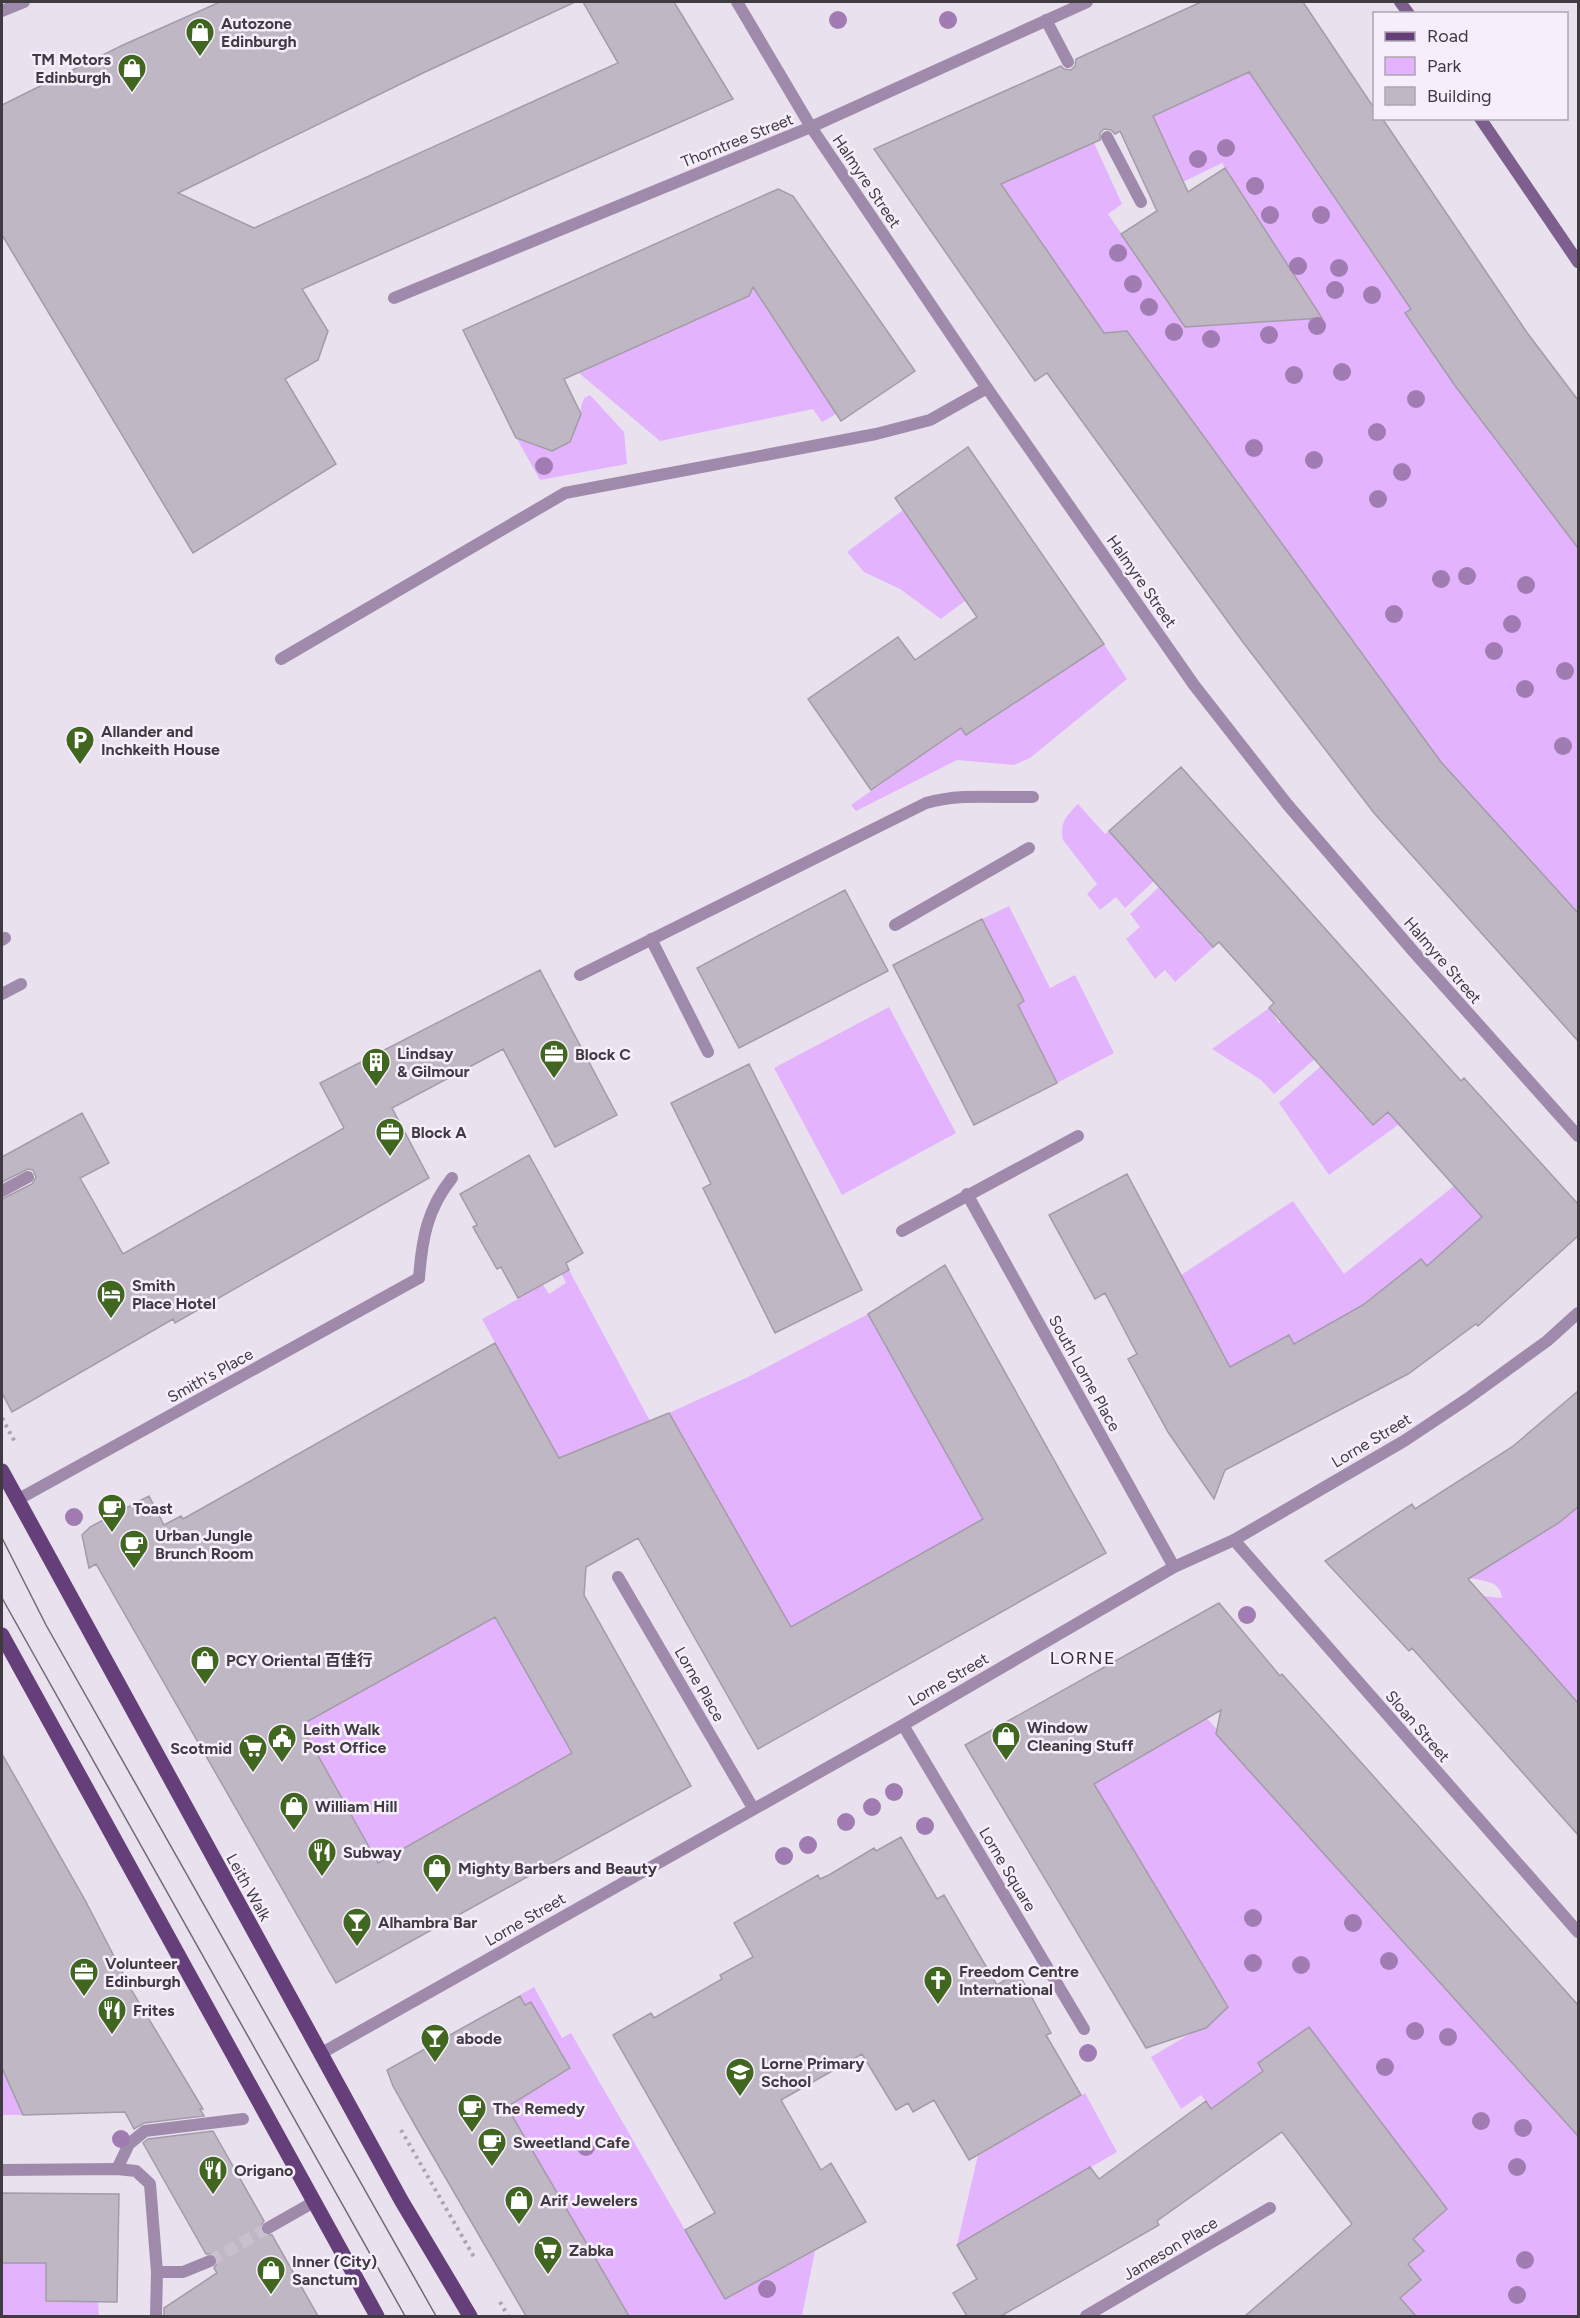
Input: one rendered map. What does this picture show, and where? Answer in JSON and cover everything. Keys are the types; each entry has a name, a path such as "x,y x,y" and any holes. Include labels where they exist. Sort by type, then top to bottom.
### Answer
{"main road":[{"name":"Leith Walk","path":"2,1471 401,2200 470,2316"},
{"path":"4,1646 376,2316"}],"street":[{"path":"2,11 24,2"},
{"name":"Halmyre Street","path":"737,2 811,127 987,388 1194,685 1247,754 1413,951 1578,1136"},
{"name":"Thorntree Street","path":"394,298 811,127 1087,2"},
{"path":"1046,20 1068,62"},
{"path":"1481,120 1578,262"},
{"path":"1107,137 1141,202"},
{"path":"281,659 565,493 876,434 930,420 987,388"},
{"path":"579,975 926,803 962,795 996,798 1033,797"},
{"path":"895,926 1029,848"},
{"path":"651,939 708,1052"},
{"path":"2,994 21,984"},
{"path":"902,1231 1078,1136"},
{"path":"2,1191 28,1177"},
{"name":"Smith's Place","path":"17,1500 420,1278 423,1236 432,1206 452,1178"},
{"name":"South Lorne Place","path":"968,1194 1174,1568"},
{"name":"Lorne Street","path":"321,2054 903,1725 1174,1568 1234,1540 1404,1441 1547,1341 1578,1313"},
{"name":"Sloan Street","path":"1234,1540 1578,1932"},
{"name":"Lorne Place","path":"618,1577 753,1808"},
{"name":"Lorne Square","path":"903,1725 1084,2030"},
{"path":"117,2169 129,2144 145,2130 243,2119"},
{"path":"2,2170 117,2169 136,2171 150,2184 158,2272 156,2316"},
{"path":"268,2228 312,2203"},
{"name":"Jameson Place","path":"1086,2316 1270,2208"},
{"path":"158,2272 183,2272 210,2261"}],"green space":[{"path":"1247,68 1411,309 1406,313 1456,387 1578,547 1578,913 1441,762 1128,332 1104,333 1002,184 1094,143 1122,204 1108,214 1185,327 1321,318 1222,163 1183,182 1153,116"},
{"path":"759,284 767,298 762,302 836,414 822,422 813,409 660,441 579,373"},
{"path":"590,395 624,432 627,464 540,480 517,439 552,451 570,442 584,398"},
{"path":"903,510 966,600 941,619 900,589 864,572 847,552"},
{"path":"1104,644 1127,679 1030,758 1014,765 957,760 856,811 851,805 961,728 967,735"},
{"path":"1078,804 1105,834 1109,831 1154,881 1125,908 1116,897 1100,910 1087,894 1097,884 1063,840 1062,834 1065,820"},
{"path":"1159,887 1199,934 1214,947 1175,982 1165,970 1155,979 1126,939 1140,927 1130,914"},
{"path":"1009,906 1050,988 1075,975 1114,1053 1057,1083 1018,1005 1023,1001 982,919"},
{"path":"889,1007 956,1133 842,1195 774,1068"},
{"path":"1269,1008 1279,1023 1281,1022 1315,1059 1274,1094 1261,1080 1212,1049"},
{"path":"1444,1062 1461,1081 1405,1131 1398,1125 1329,1175 1279,1103 1321,1066 1361,1111 1360,1113 1374,1125"},
{"path":"1454,1186 1482,1217 1427,1266 1421,1259 1363,1305 1294,1344 1289,1335 1230,1367 1181,1275 1293,1201 1344,1274"},
{"path":"569,1270 650,1421 564,1455 417,1524 534,1414 482,1319 543,1285 549,1294 566,1283 562,1274"},
{"path":"868,1314 963,1484 996,1512 779,1634 773,1595 669,1413 748,1377"},
{"path":"1578,1507 1578,1703 1483,1596 1502,1598 1499,1588 1486,1581 1469,1578 1564,1519"},
{"path":"495,1617 573,1752 368,1868 301,1725"},
{"path":"1205,1716 1578,2136 1578,2316 1388,2316 1404,2303 1400,2298 1421,2280 1408,2264 1423,2251 1413,2239 1447,2209 1309,2027 1259,2063 1263,2071 1211,2109 1201,2095 1181,2109 1151,2057 1193,2032 1206,2028 1228,2007 1093,1785 1197,1724"},
{"path":"534,1987 562,2038 571,2033 725,2299 815,2251 802,2316 629,2316 461,2028 495,2009 542,2086 571,2068 555,2042 552,2045 531,2002 525,2005 520,1995"},
{"path":"2,2068 23,2115 2,2115"},
{"path":"1085,2093 1117,2152 957,2245 978,2155"},
{"path":"2,2263 46,2263 46,2301 98,2302 99,2316 2,2316"}],"building":[{"path":"220,2 575,2 423,73 178,193 254,228 618,63 583,2 674,2 733,99 302,289 328,331 318,360 285,379 336,464 193,553 2,235 2,105 123,45"},
{"path":"1201,2 1303,2 1373,107 1373,120 1383,120 1528,334 1578,400 1578,548 1456,387 1405,313 1411,309 1249,72 1153,116 1188,192 1225,168 1322,318 1185,327 1121,234 1157,211 1120,131 1115,134 1111,130 1104,129 1100,133 1100,140 1001,184 1104,333 1127,331 1441,762 1578,913 1578,1041 1374,813 1242,641 1047,373 1035,381 874,149 1061,66 1071,70 1075,66 1076,59"},
{"path":"778,189 793,196 915,371 841,421 753,287 749,296 564,379 581,414 570,442 552,451 516,438 463,330"},
{"path":"968,447 1104,644 966,735 961,728 871,790 808,699 898,637 915,660 977,617 895,498"},
{"path":"1181,767 1461,1081 1464,1078 1578,1204 1578,1236 1478,1326 1476,1324 1408,1374 1225,1470 1214,1499 1168,1432 1128,1359 1137,1354 1105,1293 1095,1299 1049,1215 1127,1174 1230,1367 1289,1335 1294,1344 1363,1305 1421,1259 1427,1266 1482,1217 1388,1112 1373,1125 1269,1008 1274,1003 1219,942 1213,947 1109,831"},
{"path":"845,890 888,971 739,1048 697,968"},
{"path":"982,919 1024,1001 1018,1005 1057,1083 974,1125 893,965"},
{"path":"540,970 617,1115 555,1147 503,1049 392,1108 429,1178 175,1323 173,1319 12,1412 2,1393 2,1199 32,1184 36,1177 33,1170 28,1169 2,1182 2,1157 82,1113 109,1163 80,1178 123,1254 344,1128 320,1083"},
{"path":"749,1064 862,1290 775,1333 703,1188 711,1184 671,1103"},
{"path":"529,1155 583,1253 566,1263 569,1270 518,1298 501,1267 497,1269 473,1227 477,1225 460,1194"},
{"path":"945,1265 1106,1553 758,1749 638,1538 586,1567 584,1595 691,1786 336,1983 96,1564 89,1568 82,1535 90,1527 149,1496 164,1525 181,1516 183,1519 495,1343 559,1458 669,1413 791,1627 983,1519 868,1314","holes":["495,1617 572,1753 378,1863 301,1725"]},
{"path":"1578,1391 1578,1507 1560,1522 1468,1579 1578,1703 1578,1835 1412,1648 1409,1651 1325,1561 1412,1504 1415,1509 1512,1447"},
{"path":"1219,1603 1280,1676 1282,1674 1578,2005 1578,2136 1216,1734 1221,1710 1094,1784 1228,2007 1206,2028 1146,2048 965,1745"},
{"path":"2,1754 85,1900 132,1991 203,2109 200,2109 204,2116 144,2123 134,2129 125,2112 23,2115 2,2068"},
{"path":"901,1837 937,1899 944,1895 997,1985 1018,1972 1051,2033 1046,2035 1081,2095 969,2160 934,2100 913,2112 908,2103 896,2110 862,2054 781,2100 821,2170 831,2163 866,2222 725,2299 685,2230 715,2213 613,2035 651,2013 654,2018 722,1979 720,1975 753,1957 734,1923 818,1875 820,1879 829,1875 874,1848 876,1851"},
{"path":"520,1996 525,2005 531,2002 570,2068 507,2107 629,2316 526,2316 416,2127 393,2086 387,2070"},
{"path":"1309,2027 1447,2209 1413,2239 1424,2251 1408,2264 1421,2280 1400,2298 1416,2316 1245,2316 1352,2224 1282,2132 1157,2221 1159,2225 1001,2316 967,2316 953,2293 977,2279 957,2245 1090,2167 1099,2179 1206,2101 1211,2109 1263,2071 1258,2063"},
{"path":"213,2131 264,2221 260,2227 261,2233 272,2235 318,2316 164,2316 164,2308 217,2273 214,2268 218,2262 215,2254 206,2254 143,2143 148,2139"},
{"path":"2,2193 119,2194 117,2302 46,2301 46,2263 2,2263"}],"tunnel":[{"path":"210,2261 268,2228"}],"tram line":[{"path":"2,1538 46,1625 436,2316"},
{"path":"2,1598 405,2316"}],"place":[{"name":"Autozone Edinburgh","path":"200,58"},
{"name":"TM Motors Edinburgh","path":"132,94"},
{"name":"Allander and Inchkeith House","path":"80,766"},
{"name":"Block C","path":"554,1080"},
{"name":"Lindsay & Gilmour","path":"376,1088"},
{"name":"Block A","path":"390,1158"},
{"name":"Smith Place Hotel","path":"111,1320"},
{"name":"Toast","path":"112,1534"},
{"name":"Urban Jungle Brunch Room","path":"134,1570"},
{"name":"PCY Oriental 百佳行","path":"205,1686"},
{"name":"Window Cleaning Stuff","path":"1006,1762"},
{"name":"Leith Walk Post Office","path":"282,1764"},
{"name":"Scotmid","path":"253,1774"},
{"name":"William Hill","path":"294,1832"},
{"name":"Subway","path":"322,1878"},
{"name":"Mighty Barbers and Beauty","path":"437,1894"},
{"name":"Alhambra Bar","path":"357,1948"},
{"name":"Volunteer Edinburgh","path":"84,1998"},
{"name":"Freedom Centre International","path":"938,2006"},
{"name":"Frites","path":"112,2036"},
{"name":"abode","path":"435,2064"},
{"name":"Lorne Primary School","path":"740,2098"},
{"name":"The Remedy","path":"472,2134"},
{"name":"Sweetland Cafe","path":"492,2168"},
{"name":"Origano","path":"213,2196"},
{"name":"Arif Jewelers","path":"519,2226"},
{"name":"Zabka","path":"548,2276"},
{"name":"Inner (City) Sanctum","path":"271,2296"}],"district":[{"name":"LORNE","path":"1083,1658"}]}
